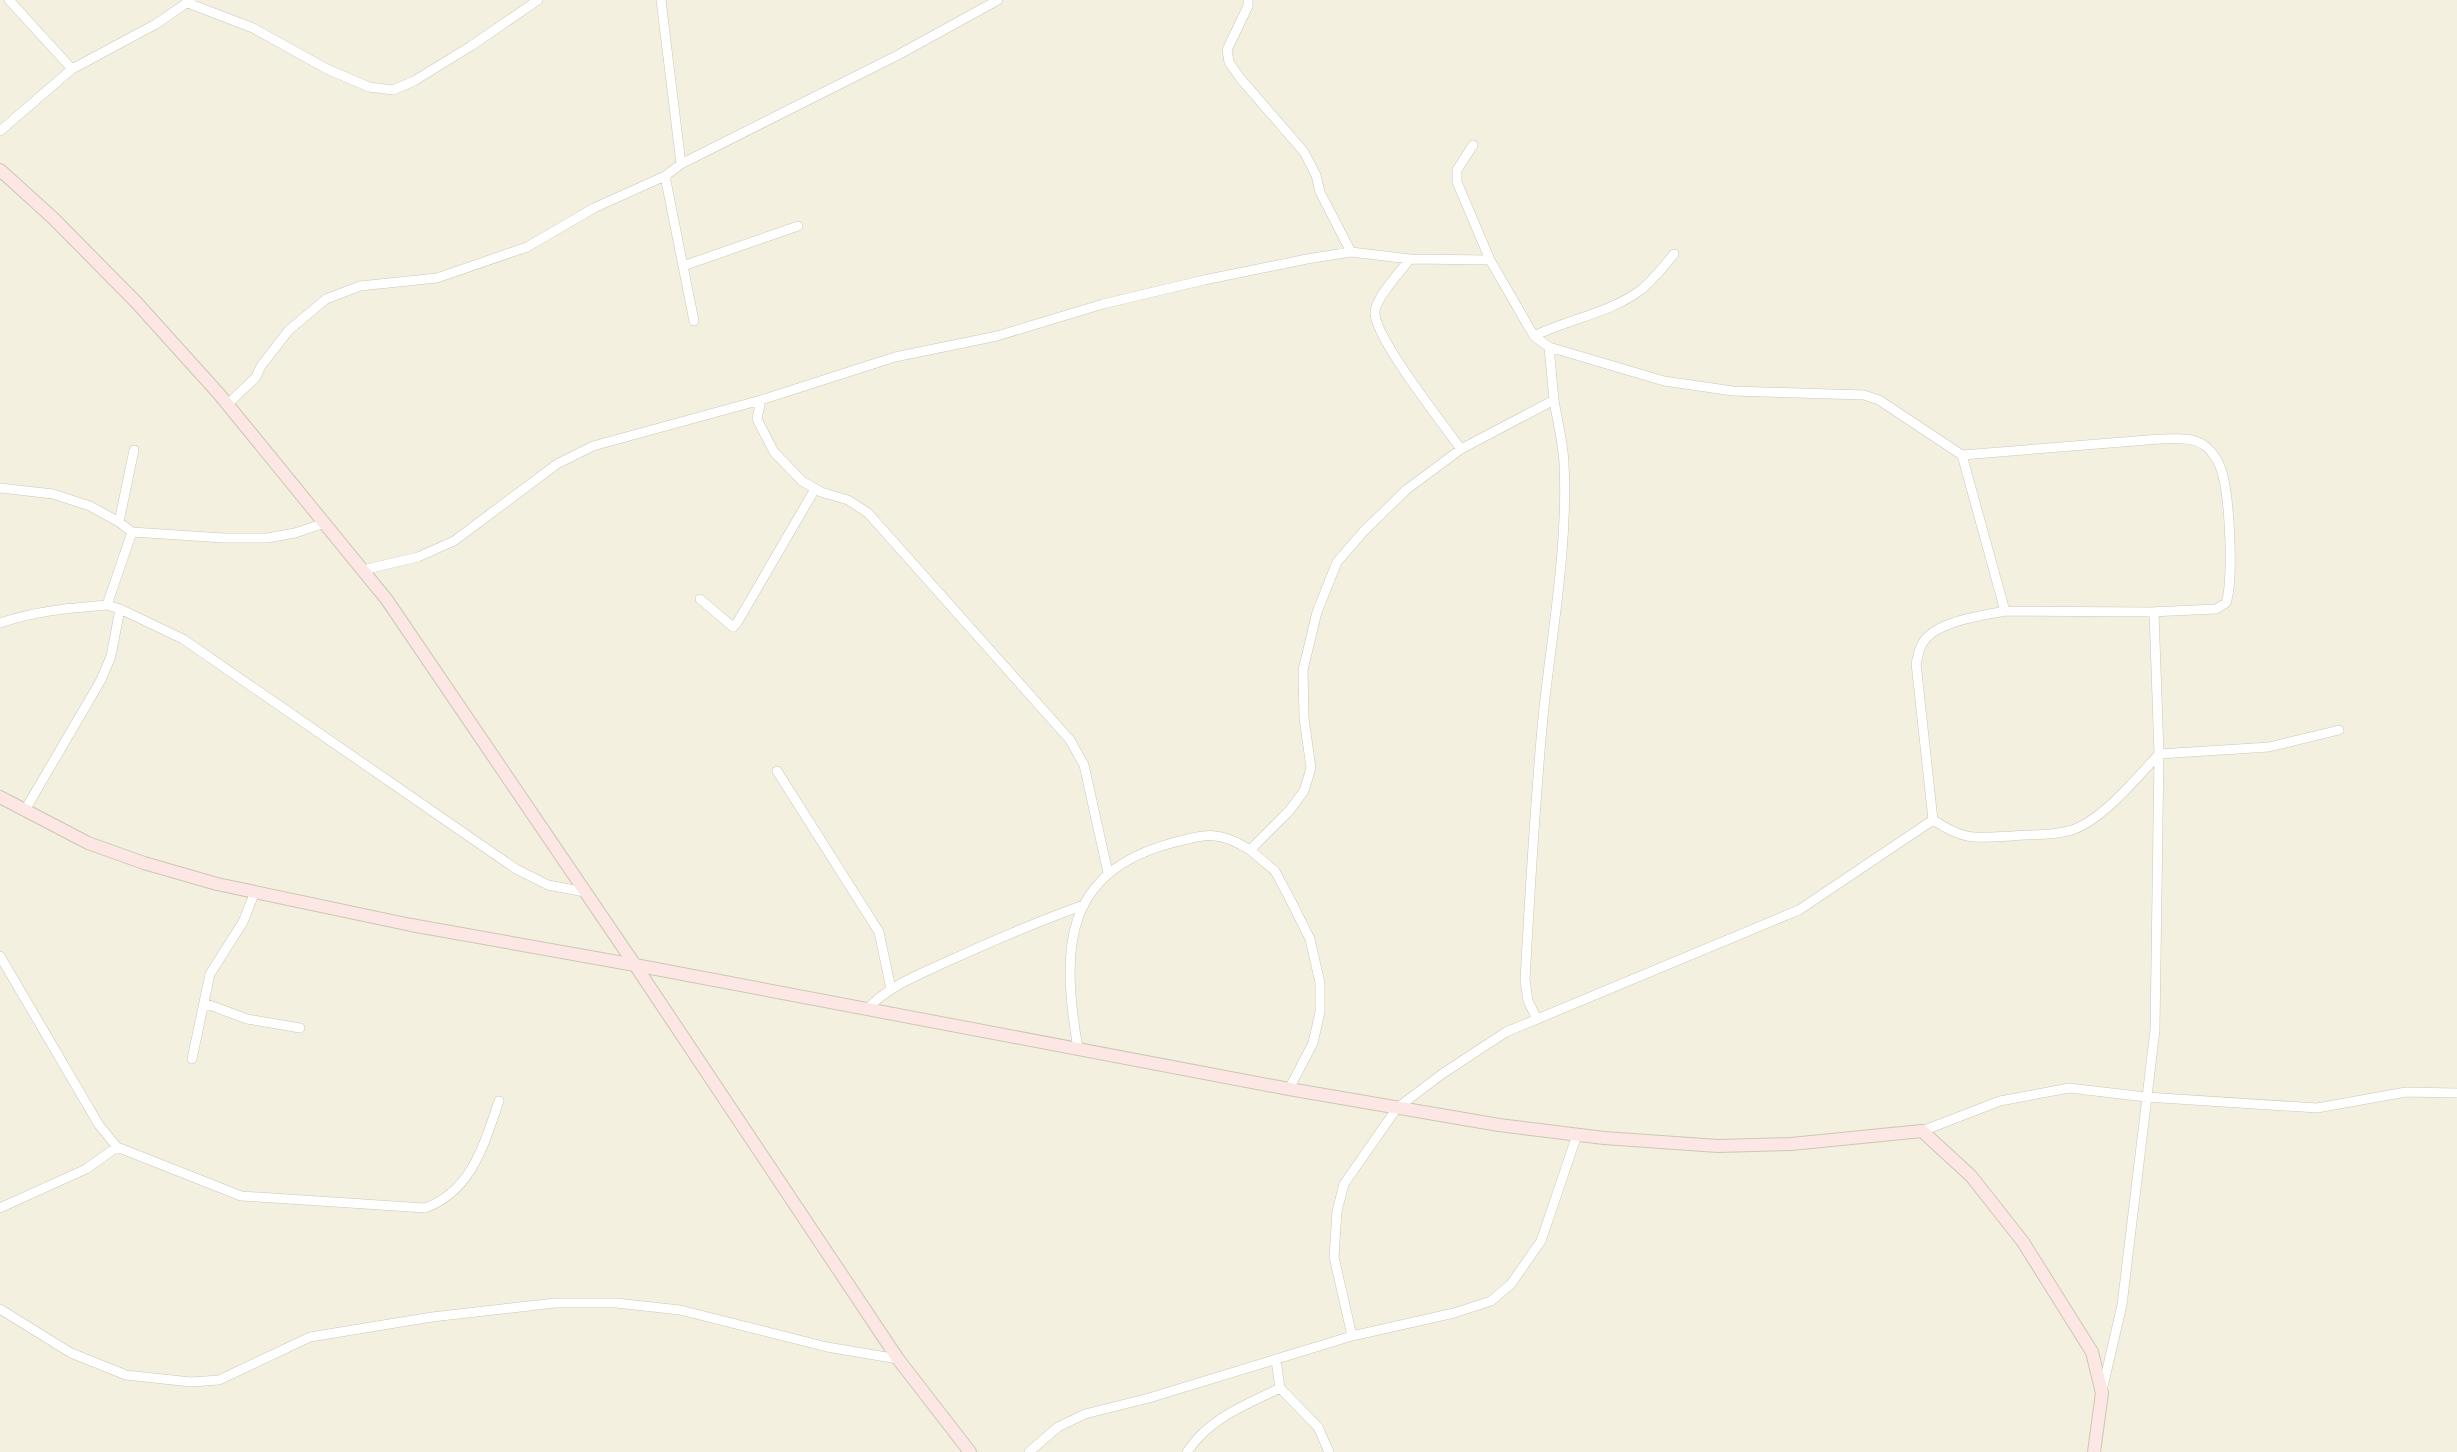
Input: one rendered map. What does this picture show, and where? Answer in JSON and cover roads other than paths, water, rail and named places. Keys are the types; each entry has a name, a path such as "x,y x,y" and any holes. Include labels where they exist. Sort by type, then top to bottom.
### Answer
{"street":[{"path":"9,0 72,69"},
{"path":"0,131 72,69 156,24 189,1 253,28 327,69 369,87 393,90 414,81 471,46 538,0"},
{"path":"661,0 681,164"},
{"path":"228,404 247,387 289,330 326,299 360,286 437,278 527,246 594,208 665,176 681,164 898,55 998,0"},
{"path":"1248,0 1248,6 1227,50 1229,62 1304,152 1316,175 1320,192 1351,252"},
{"path":"1473,145 1457,170 1457,182 1490,260 1534,336 1549,347 1664,381 1733,391 1864,395 1879,400 1962,455 2160,439 2189,438 2206,446 2219,464 2224,484 2230,592 2226,603 2216,609 2148,612"},
{"path":"0,170 53,218 136,302 228,404 387,600 635,965 898,1359 970,1452"},
{"path":"665,176 694,321"},
{"path":"683,266 798,226"},
{"path":"363,570 418,557 454,541 557,464 593,446 761,400 896,357 997,336 1114,302 1258,268 1351,252 1410,260 1490,260"},
{"path":"1534,336 1568,321 1593,314 1641,290 1674,254"},
{"path":"1410,260 1380,298 1374,312 1381,332 1399,361 1461,449"},
{"path":"1537,1019 1528,1000 1525,980 1534,810 1563,559 1565,509 1564,460 1554,400 1549,347"},
{"path":"761,400 757,419 774,452 802,482 848,500 868,513 1070,740 1083,765 1108,873"},
{"path":"1250,850 1304,791 1311,768 1304,718 1303,670 1317,612 1337,562 1364,531 1406,490 1461,449 1554,400"},
{"path":"119,522 134,450"},
{"path":"1962,455 2005,611"},
{"path":"0,488 53,494 90,506 132,532 224,538 267,538 295,533 325,523"},
{"path":"700,599 733,627 815,489"},
{"path":"107,605 132,532"},
{"path":"0,623 22,615 59,608 107,605 120,609 183,639 516,869 548,885 585,892"},
{"path":"25,810 101,680 111,656 120,609"},
{"path":"1933,820 1916,663 1922,642 1938,630 1958,620 2005,611 2154,612 2159,754 2155,1030 2122,1305 2102,1393 2094,1452"},
{"path":"1933,820 1955,834 1976,838 2068,831 2086,823 2118,797 2159,754 2269,747 2338,730"},
{"path":"777,771 879,932 891,989"},
{"path":"0,797 88,843 144,863 255,892 411,925 635,965 1289,1089 1499,1125 1577,1135 1718,1146 1791,1143 1922,1131 2000,1101 2069,1088 2146,1097 2317,1108 2406,1092 2457,1093"},
{"path":"1352,1336 1334,1257 1337,1211 1344,1184 1397,1108 1442,1074 1506,1032 1799,910 1933,820"},
{"path":"1078,1049 1071,1009 1069,959 1075,927 1086,899 1118,865 1153,849 1205,835 1232,838 1275,871 1310,939 1320,983 1320,1012 1313,1043 1289,1089"},
{"path":"192,1059 210,974 243,922 255,892"},
{"path":"867,1009 881,994 891,989 1028,924 1084,905"},
{"path":"0,956 99,1125 117,1147 241,1196 425,1208 451,1195 478,1159 499,1101"},
{"path":"204,1003 247,1019 300,1028"},
{"path":"1922,1131 1971,1176 2023,1242 2092,1352 2102,1393"},
{"path":"1029,1452 1058,1427 1085,1414 1149,1398 1352,1336 1454,1313 1491,1301 1511,1284 1541,1240 1577,1135"},
{"path":"0,1208 86,1169 117,1147"},
{"path":"0,1309 71,1353 126,1375 191,1382 219,1380 310,1337 432,1317 555,1303 616,1303 680,1310 827,1347 898,1359"},
{"path":"1276,1360 1280,1388 1318,1427 1329,1452"},
{"path":"1187,1452 1200,1435 1217,1419 1280,1388"}]}
